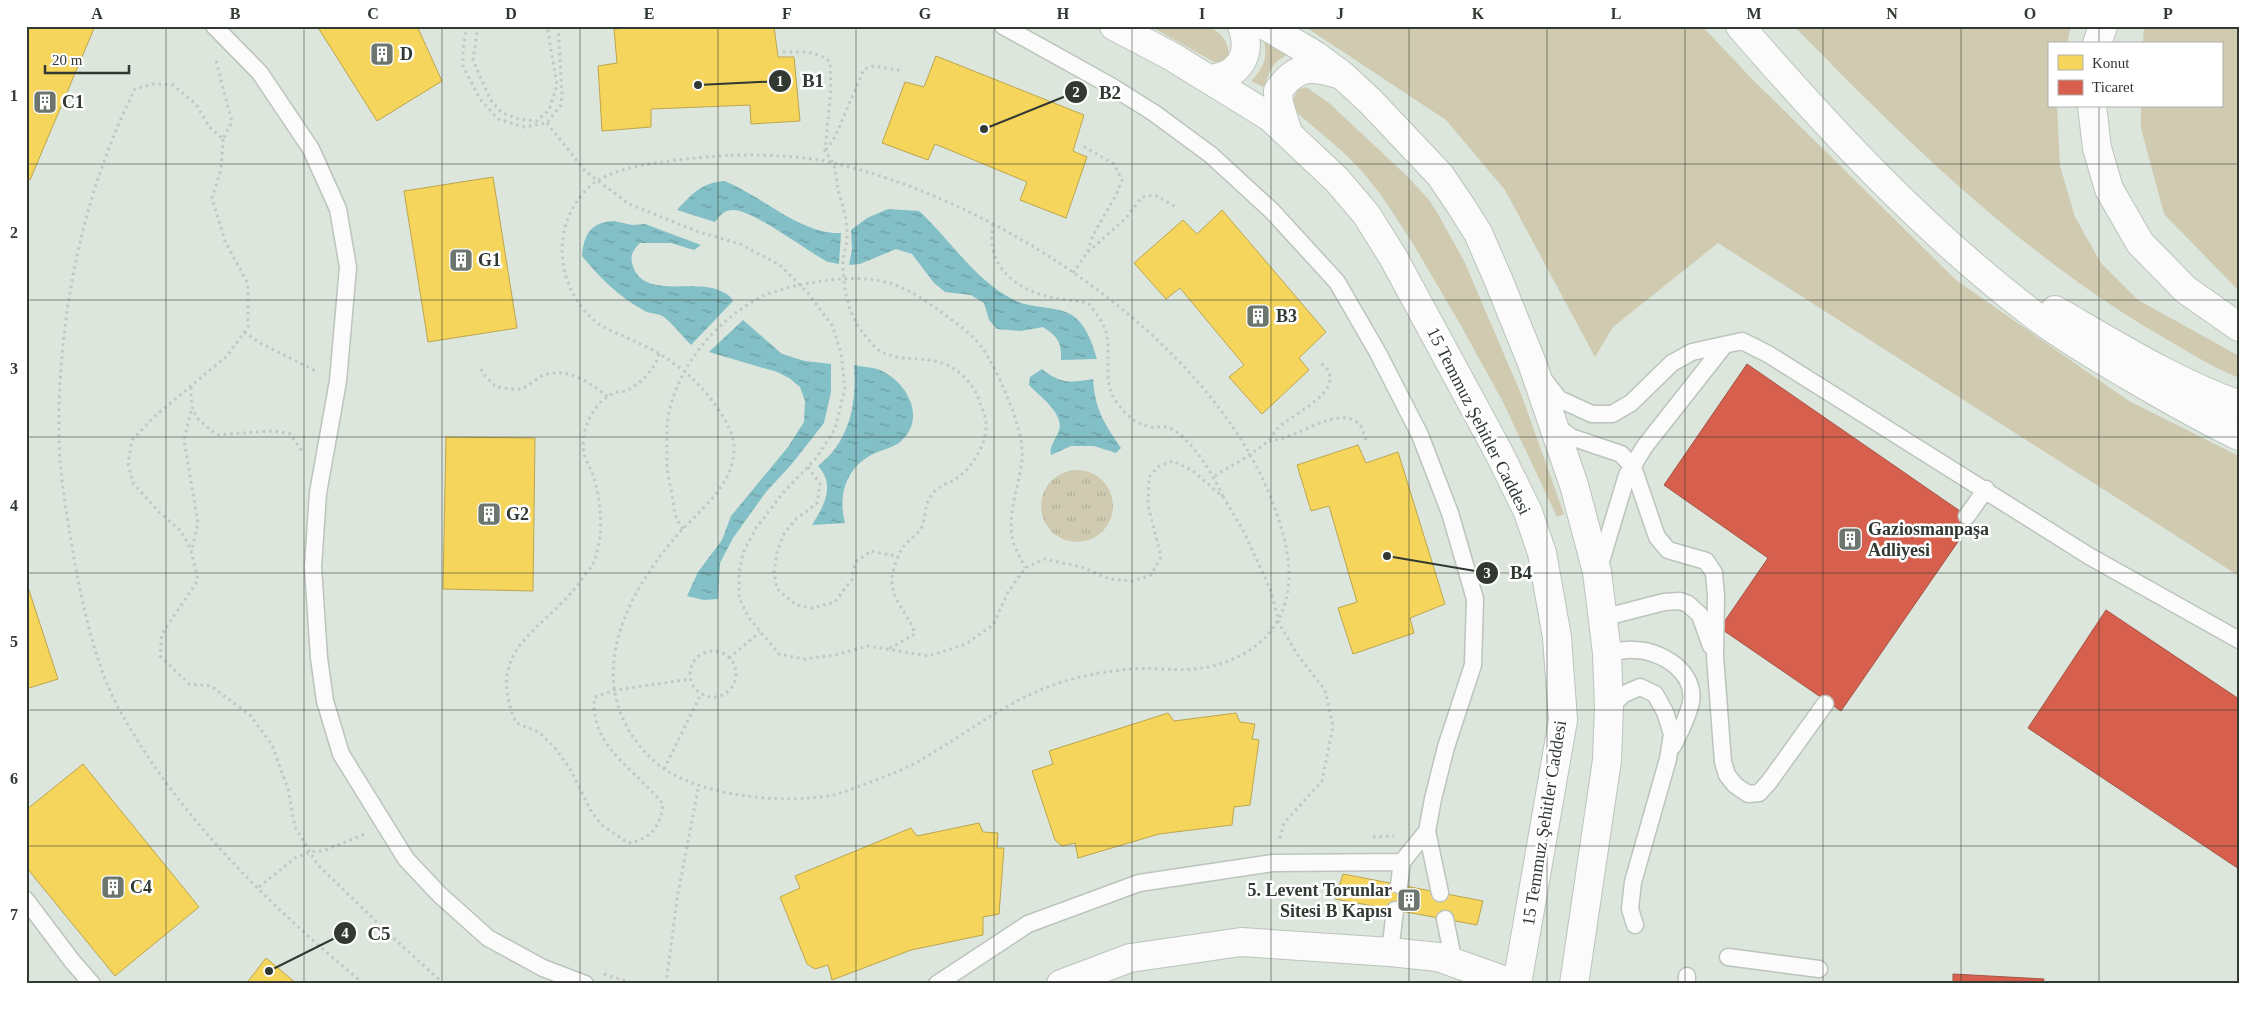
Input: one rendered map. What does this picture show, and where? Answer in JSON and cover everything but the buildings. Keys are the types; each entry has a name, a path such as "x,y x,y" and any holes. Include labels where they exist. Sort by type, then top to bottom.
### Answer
{"main road":[{"name":"15 Temmuz Şehitler Caddesi","path":"1114,26 1257,108 1288,133 1336,180 1366,214 1393,257 1500,453 1528,512 1542,553 1557,637 1563,720 1516,984"},
{"path":"1209,79 1222,78 1242,63 1246,50 1242,26"},
{"path":"1266,26 1308,51 1342,75 1371,102 1434,169 1462,206 1478,233 1495,271 1532,363 1574,485 1597,572 1607,653 1609,708 1607,760 1574,984"},
{"path":"1740,26 1838,137 1926,224 2034,315 2085,350 2207,421 2239,436"},
{"path":"2098,42 2102,26"},
{"path":"1288,133 1279,104 1278,91 1288,76 1303,70 1320,69 1342,75"},
{"path":"2092,108 2097,148 2109,189 2140,243 2186,290 2239,327"},
{"path":"1973,264 2154,368 2198,389 2239,405"},
{"path":"1061,984 1130,958 1241,942 1438,957 1516,984"}],"lane":[{"path":"214,26 260,73 311,149 338,209 348,267 338,381 318,493 313,567 319,658 325,701 341,754 406,859 440,895 488,938 543,968 585,984"},
{"path":"1003,26 1111,86 1154,113 1211,155 1272,211 1337,282 1378,353 1420,435 1450,513 1475,599 1473,665 1446,747 1433,799 1428,831 1440,893"},
{"path":"1532,363 1559,399 1592,414 1612,414 1631,404 1672,363 1692,352 1723,347 1742,341 1768,354 1986,489 2089,556 2239,640"},
{"path":"1597,572 1627,475 1645,446 1723,347"},
{"path":"1553,423 1571,437 1621,454 1633,467 1656,537 1668,550 1706,561 1714,573 1716,596 1715,656 1722,762 1735,785 1748,794 1759,793 1825,704"},
{"path":"1967,516 1986,489"},
{"path":"1602,618 1664,602 1688,604 1700,615 1715,656"},
{"path":"1607,653 1635,650 1661,656 1682,671 1690,686 1691,700 1668,759 1633,882 1630,909 1635,925"},
{"path":"1609,708 1624,694 1640,687 1655,694 1665,712 1672,734 1668,759"},
{"path":"1399,885 1402,862 1428,831"},
{"path":"937,984 1028,924 1139,883 1272,863 1402,862"},
{"path":"26,900 72,961 92,984"},
{"path":"1390,952 1395,910"},
{"path":"1445,919 1454,963"},
{"path":"1728,957 1819,969"}],"path":[{"path":"467,26 463,49 463,66 480,99 498,119 524,127 546,123 561,105 558,26"},
{"path":"478,26 473,60 490,99 501,112 518,120 537,121 548,110 557,85 548,26"},
{"path":"783,52 815,53 822,55 830,62 831,89 825,151 835,164 839,192 844,208 847,237 843,262 844,278 846,296 853,318 863,333 879,350 898,358 937,361 954,369 968,380 978,395 984,412 986,428 979,453 969,468 956,479 937,488 931,495 924,508 923,525 903,547 895,564 892,583 898,603 915,634 887,650"},
{"path":"216,60 232,122 223,140 221,168 212,198 225,242 248,284 248,327 227,356 156,415 132,440 128,463 133,483 160,513 181,531 191,550 198,580 162,634 160,656 189,684 211,686 250,715 272,745 288,789 295,827 318,865 348,896 444,984"},
{"path":"825,151 835,137 864,69 874,66 903,71"},
{"path":"223,140 209,127 196,104 173,86 152,84 135,89 116,127 97,180 83,234 63,335 59,438 64,497 80,591 96,652 118,707 153,763 202,829 308,937 364,984"},
{"path":"546,123 585,170 629,204 699,232 740,244 780,265 800,285 832,325 841,353 845,388 835,429 817,457 756,528 744,553 739,574 739,598 748,618 779,654 805,659 835,655 868,646 928,656 966,644 993,625 1007,594 1025,568 1044,560 1082,567 1109,580 1133,581 1151,575 1161,557 1148,505 1149,477 1159,466 1173,461 1193,471 1224,498"},
{"path":"1084,146 1114,164 1122,180 1116,195 1093,235 1087,253"},
{"path":"731,155 772,155 821,161 913,188 1019,237 1073,273 1121,309 1164,347 1199,384 1250,453 1267,488 1285,539 1289,570 1288,594 1279,619 1265,638 1236,659 1202,668 1134,669 1104,673 1064,682 1030,694 1001,709 929,756 906,768 835,795 788,800 744,796 684,781 664,769 645,752 629,731 618,706 613,679 614,647 620,626 639,586 660,556 726,481 735,450 730,429 708,394 685,372 660,354 600,325 579,304 565,279 562,256 566,223 582,194 598,180 621,171 664,162 731,155"},
{"path":"1073,273 1087,253 1126,218 1142,197 1155,195 1176,207"},
{"path":"993,224 991,237 992,252 997,264 1015,281 1044,296 1088,303 1099,318 1107,335 1106,373 1109,385 1115,401 1128,416 1138,424 1166,428 1180,433 1215,476 1224,498 1248,540 1270,589 1279,619 1297,654 1325,690 1333,726 1322,781 1284,823 1278,844 1288,843"},
{"path":"683,530 673,512 672,494 666,474 667,445 669,412 690,361 707,340 730,317 762,297 800,285 844,278 869,280 897,286 956,322 982,348 1002,384 1018,431 1023,456 1012,518 1012,538 1025,568"},
{"path":"244,332 260,343 338,381"},
{"path":"660,354 645,377 627,391 618,392 608,397 592,413 583,437 585,457 594,476 599,497 601,530 593,564 574,590 528,636 511,658 505,682 508,706 516,723 539,732 555,748 569,768 592,813 603,826 628,843 641,841 654,830 662,814 662,804 602,737 593,706 595,697 615,690 691,679"},
{"path":"1215,476 1268,441 1279,427 1314,404 1325,392 1330,379 1326,366 1318,361"},
{"path":"481,369 496,387 521,389 537,378 549,373 561,373 575,376 608,397"},
{"path":"191,386 191,410 184,440 198,523 191,550"},
{"path":"191,410 199,420 217,435 271,431 289,433 303,452"},
{"path":"1268,441 1279,441 1330,419 1345,416 1358,423 1366,440"},
{"path":"808,467 820,484 817,503 795,520 784,534 777,552 774,573 777,589 796,604 812,608 824,606 835,602 845,591 852,579 857,561 863,556 871,551 899,556"},
{"path":"728,658 760,632"},
{"path":"719,652 728,658 735,668 736,676 730,690 716,697 701,694 692,685 691,679 692,664 703,653 719,652"},
{"path":"664,769 701,694"},
{"path":"666,984 677,899 699,784"},
{"path":"259,888 295,858 310,852 322,851 384,826"},
{"path":"1368,838 1398,836"},
{"path":"602,974 635,984"}],"green space":[{"path":"1189,25 1208,27 1221,35 1228,47 1229,53 1227,58 1222,61 1214,62 1150,26"},
{"path":"1304,26 1702,26 1752,79 1956,280 2129,401 2239,456 2239,576 1718,243 1613,327 1595,357 1505,190 1446,120"},
{"path":"1794,26 2071,26 2067,42 2048,42 2048,108 2057,108 2060,166 2075,217 2101,263 2138,300 2239,356 2239,378 2193,355 2149,329 2052,263 1962,189 1877,109"},
{"path":"2144,26 2239,26 2239,291 2164,214 2141,128 2141,108 2222,108 2222,42 2143,42"},
{"path":"1264,41 1287,55 1274,64 1264,87 1251,81 1264,63"},
{"path":"1306,87 1329,103 1406,175 1429,200 1438,214 1464,261 1521,394 1564,514 1557,517 1503,402 1412,242 1381,195 1361,170 1343,152 1295,111 1292,101 1298,90"},
{"path":"1077,470 1097,476 1107,486 1113,506 1107,526 1097,536 1077,542 1057,536 1047,526 1041,506 1047,486 1057,476"}],"water":[{"path":"724,181 811,228 841,233 839,264 828,262 766,223 742,212 727,211 715,222 677,210 698,190 709,184"},
{"path":"888,209 919,211 975,271 1000,292 1021,303 1063,311 1076,318 1088,334 1097,359 1061,360 1061,349 1058,340 1043,327 1021,331 997,329 989,320 984,303 971,295 945,292 934,283 912,254 896,249 860,264 849,265 852,249 851,230 867,218"},
{"path":"614,221 632,225 645,224 701,245 694,250 671,243 640,243 632,254 632,263 637,274 645,281 656,285 707,287 723,292 733,301 691,345 664,317 645,311 617,293 582,256 585,241 590,231 600,224"},
{"path":"743,320 782,354 805,361 831,364 831,392 824,423 791,465 766,492 733,538 720,563 718,599 704,600 687,596 698,572 722,540 731,516 788,447 804,422 805,401 800,387 789,378 777,372 709,352"},
{"path":"854,365 877,369 896,380 909,398 913,419 910,429 901,441 893,447 869,456 853,471 844,490 843,511 845,523 812,525 824,503 827,488 823,473 818,466 838,445 849,420 854,393"},
{"path":"1042,369 1060,380 1078,381 1093,379 1101,416 1121,448 1116,453 1094,446 1071,446 1051,455 1052,446 1060,426 1059,420 1051,407 1029,385 1030,377"}],"place":[{"name":"D","path":"382,54"},
{"name":"B1","path":"698,85"},
{"name":"C1","path":"45,102"},
{"name":"B2","path":"984,129"},
{"name":"G1","path":"461,260"},
{"name":"B3","path":"1258,316"},
{"name":"G2","path":"489,514"},
{"name":"Gaziosmanpaşa Adliyesi","path":"1850,539"},
{"name":"B4","path":"1387,556"},
{"name":"C4","path":"113,887"},
{"name":"5. Levent Torunlar Sitesi B Kapısı","path":"1409,900"},
{"name":"C5","path":"269,971"}]}
